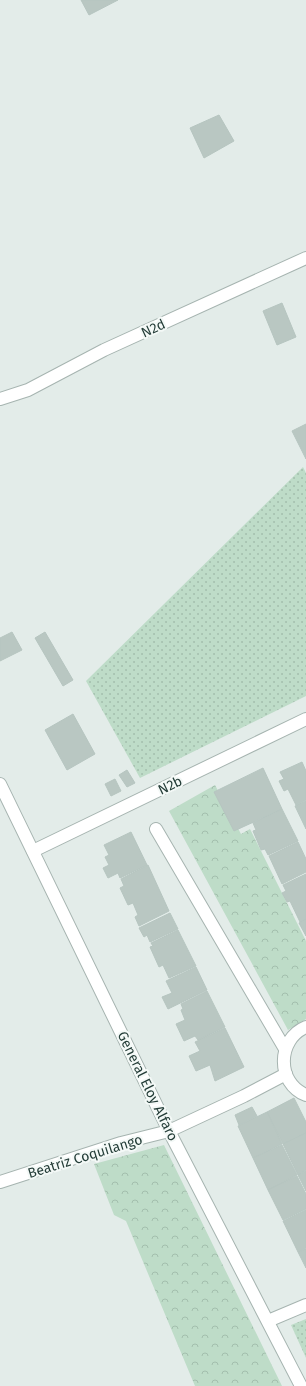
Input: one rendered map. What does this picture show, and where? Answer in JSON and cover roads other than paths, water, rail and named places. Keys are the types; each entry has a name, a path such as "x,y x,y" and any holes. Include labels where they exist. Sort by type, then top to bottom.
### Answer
{"street":[{"name":"N2d","path":"0,399 28,390 104,350 306,258"},
{"name":"N2b","path":"33,851 306,720"},
{"name":"General Eloy Alfaro","path":"0,784 169,1131 301,1386"},
{"path":"156,829 285,1049"},
{"path":"306,1026 300,1029 291,1038 285,1049 283,1062 286,1074 292,1085 306,1095"},
{"name":"Beatriz Coquilango","path":"0,1182 121,1143 169,1131 244,1096 286,1074"},
{"path":"268,1321 306,1305"}]}
